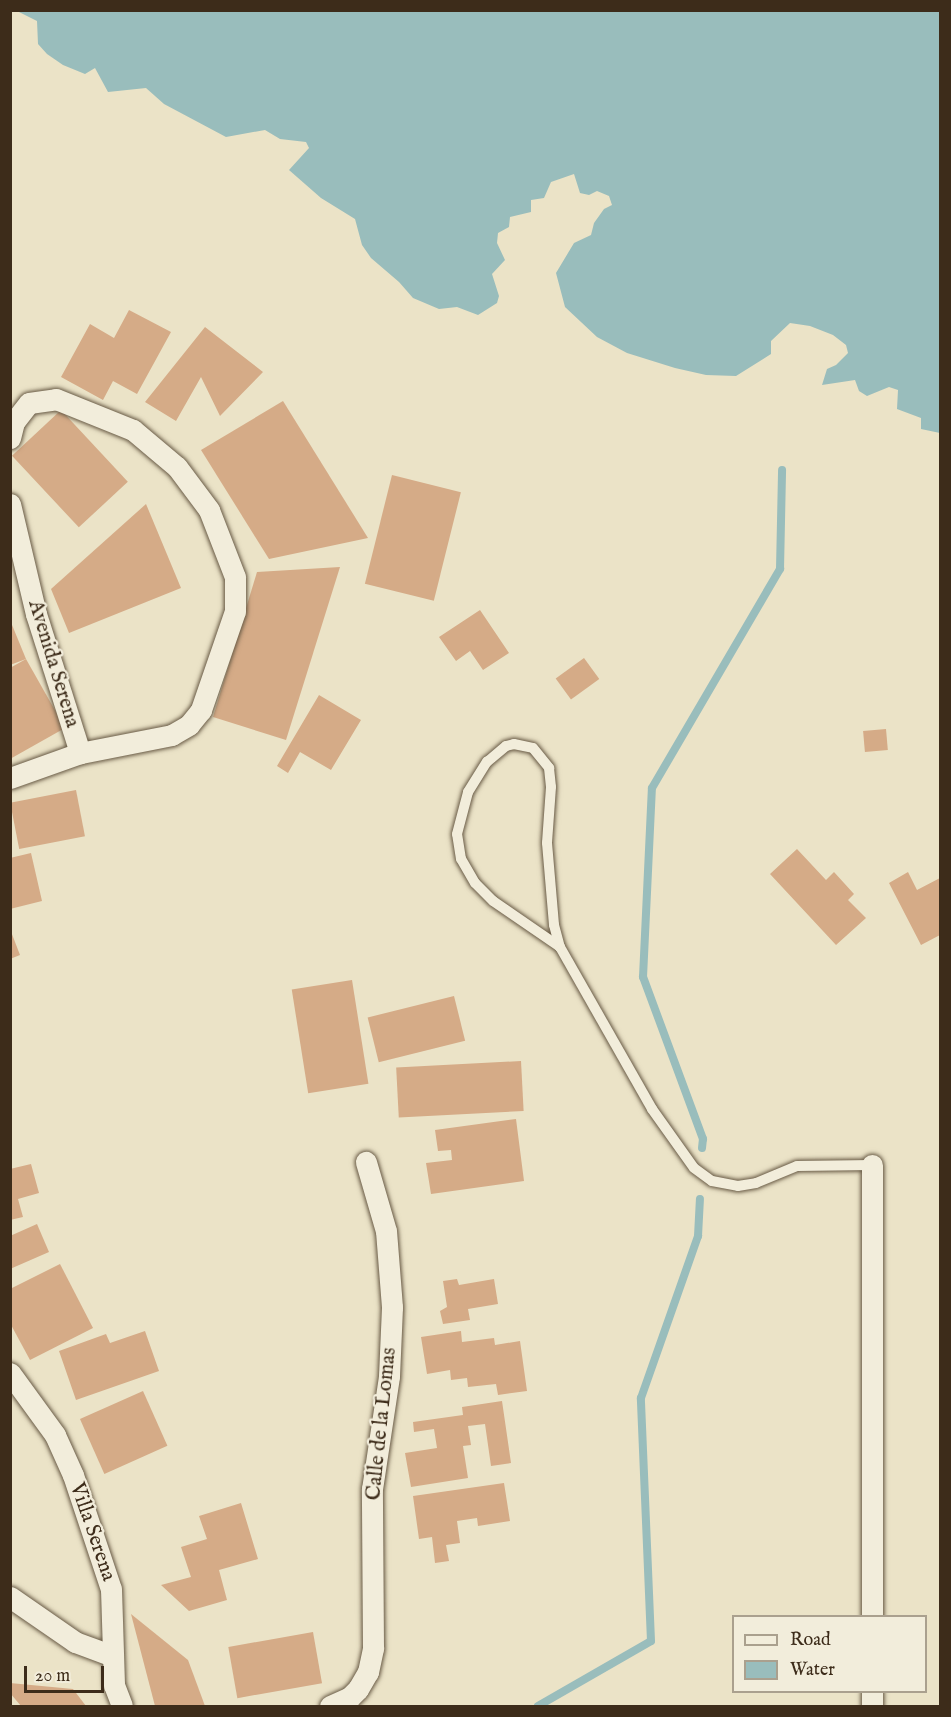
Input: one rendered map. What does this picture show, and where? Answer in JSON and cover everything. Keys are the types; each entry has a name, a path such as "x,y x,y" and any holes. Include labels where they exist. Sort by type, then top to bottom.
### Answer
{"street":[{"name":"Avenida Serena","path":"10,438 15,422 29,403 56,399 133,430 177,467 209,510 235,577 235,611 201,710 189,725 172,735 80,753 10,778"},
{"name":"Avenida Serena","path":"10,504 36,614 80,753"},
{"name":"Calle de la Lomas","path":"330,1707 350,1697 358,1689 368,1672 373,1648 372,1489 389,1376 392,1307 386,1232 366,1162"},
{"path":"872,1165 872,1615"},
{"name":"Villa Serena","path":"10,1373 55,1435 73,1475 111,1589 114,1685 122,1707"},
{"path":"10,1597 75,1642 113,1656"}],"lane":[{"path":"560,947 493,901 475,883 461,859 458,827 468,792 487,762 506,746 514,744 533,748 549,768 551,787 547,843 554,925 560,947 652,1109 683,1156 705,1177 738,1186 756,1183 797,1166 872,1165"}],"water":[{"path":"17,11 940,11 940,433 921,429 921,418 897,409 898,390 889,387 867,396 859,391 855,380 822,385 827,369 836,365 848,353 846,345 833,335 810,326 790,323 771,341 771,354 736,376 706,375 675,368 627,353 597,337 565,307 556,273 574,243 591,235 594,223 604,209 612,205 609,196 597,191 589,195 580,193 574,174 551,182 544,198 531,200 531,212 510,217 509,227 498,233 497,243 505,260 492,274 499,296 497,303 478,315 457,307 439,309 413,298 399,282 371,258 362,245 355,219 321,198 289,170 309,148 306,142 280,139 265,130 226,137 164,104 146,88 108,92 95,68 85,74 63,65 47,54 38,44 37,21"}],"building":[{"path":"129,310 171,332 137,394 113,381 103,400 61,377 90,324 114,338"},
{"path":"205,327 263,372 220,416 201,377 176,421 145,402"},
{"path":"283,401 368,538 269,559 201,450"},
{"path":"61,410 128,482 79,527 12,456"},
{"path":"392,475 461,492 434,601 365,584"},
{"path":"146,504 181,588 69,633 51,589"},
{"path":"340,567 286,740 213,717 257,572"},
{"path":"480,610 509,653 483,670 470,651 456,661 439,637"},
{"path":"10,620 26,659 10,665"},
{"path":"584,658 599,679 571,700 556,679"},
{"path":"26,659 65,728 10,759 10,668"},
{"path":"319,695 361,720 331,770 300,752 288,773 277,766"},
{"path":"886,729 888,750 865,752 863,731"},
{"path":"76,790 85,836 19,849 10,803"},
{"path":"797,849 826,880 834,872 854,894 848,900 866,918 836,945 770,874"},
{"path":"31,853 42,901 10,909 10,858"},
{"path":"908,872 917,890 940,878 940,935 921,945 889,883"},
{"path":"10,929 20,955 10,959"},
{"path":"352,980 368,1084 308,1093 292,990"},
{"path":"454,996 465,1041 379,1062 368,1018"},
{"path":"521,1061 524,1111 399,1117 396,1068"},
{"path":"516,1119 524,1181 431,1194 426,1163 452,1160 451,1150 438,1151 435,1130"},
{"path":"31,1164 39,1193 18,1199 23,1217 10,1220 10,1169"},
{"path":"37,1224 49,1252 10,1269 10,1236"},
{"path":"60,1264 93,1328 30,1360 10,1323 10,1289"},
{"path":"457,1279 459,1285 494,1279 498,1304 468,1309 470,1320 443,1324 440,1311 447,1307 443,1281"},
{"path":"145,1331 159,1371 76,1400 59,1351 106,1334 110,1343"},
{"path":"461,1331 462,1342 494,1338 495,1345 520,1341 527,1391 498,1395 496,1384 468,1387 467,1378 451,1380 450,1370 427,1374 421,1337"},
{"path":"143,1391 167,1446 104,1474 80,1419"},
{"path":"502,1401 511,1463 491,1466 485,1424 468,1426 471,1445 463,1446 468,1478 411,1487 405,1453 437,1448 434,1429 414,1432 413,1422 463,1415 462,1407"},
{"path":"504,1483 510,1521 478,1526 477,1518 457,1521 460,1543 446,1545 449,1561 435,1563 432,1537 419,1539 413,1496"},
{"path":"241,1503 258,1559 219,1570 227,1600 189,1611 161,1585 191,1577 181,1547 207,1539 199,1516"},
{"path":"131,1614 188,1660 205,1706 155,1706"},
{"path":"313,1632 322,1683 237,1698 228,1647"},
{"path":"10,1683 73,1689 86,1706 21,1706 10,1693"}],"waterway":[{"path":"702,1148 703,1139 643,977 652,788 780,569 782,470"},
{"path":"538,1706 651,1641 641,1398 698,1236 700,1199"}]}
